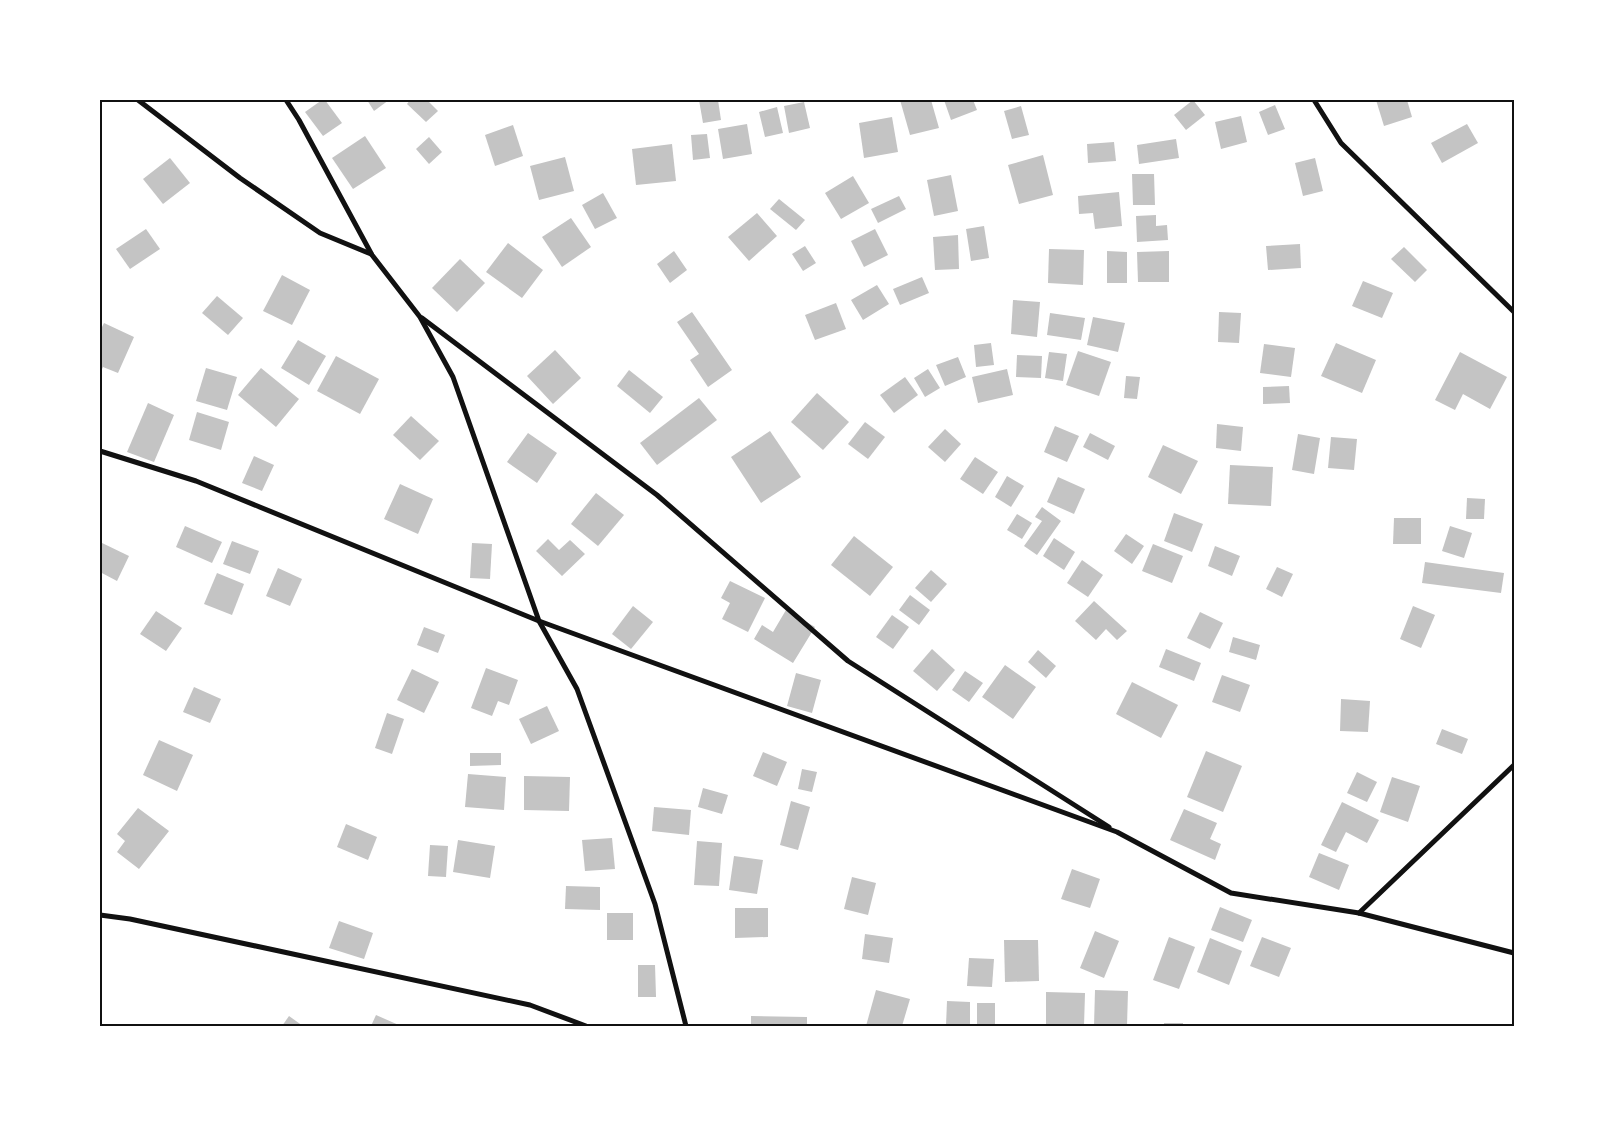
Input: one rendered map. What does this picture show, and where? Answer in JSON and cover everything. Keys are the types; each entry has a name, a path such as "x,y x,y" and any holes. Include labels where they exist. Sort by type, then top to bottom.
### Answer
{"street":[{"path":"138,100 240,178 320,233 372,255"},
{"path":"286,100 299,120 372,255 420,316 453,377 539,621 581,698 655,904 686,1026"},
{"path":"1314,100 1341,144 1514,312"},
{"path":"420,316 657,495 848,661 1117,832 1231,893 1359,913 1514,954"},
{"path":"100,451 196,481 539,621 1117,832"},
{"path":"1359,913 1514,765"},
{"path":"100,915 130,919 530,1006 586,1026"}],"building":[{"path":"322,100 325,100 342,123 323,136 305,112"},
{"path":"367,100 389,100 374,111"},
{"path":"410,100 427,100 438,111 426,122 407,104"},
{"path":"699,100 718,100 721,120 703,123"},
{"path":"900,100 931,100 939,128 910,135"},
{"path":"944,100 973,100 977,110 951,120"},
{"path":"1193,100 1205,115 1186,130 1174,115"},
{"path":"1376,100 1407,100 1412,117 1384,126"},
{"path":"804,102 810,128 789,133 784,106"},
{"path":"1275,105 1285,129 1268,135 1259,112"},
{"path":"1021,106 1029,135 1012,139 1004,111"},
{"path":"777,107 783,133 765,137 759,112"},
{"path":"1241,116 1247,142 1221,149 1215,122"},
{"path":"892,117 898,152 864,158 859,123"},
{"path":"747,124 752,154 723,159 718,129"},
{"path":"1467,124 1478,143 1442,163 1431,143"},
{"path":"513,125 523,156 495,166 485,135"},
{"path":"707,134 710,158 693,160 691,135"},
{"path":"365,136 386,168 353,189 332,158"},
{"path":"429,137 442,152 429,164 416,149"},
{"path":"1176,139 1179,158 1139,164 1137,145"},
{"path":"1114,142 1116,161 1088,163 1087,144"},
{"path":"672,144 676,181 636,185 632,149"},
{"path":"1043,155 1053,195 1019,204 1008,165"},
{"path":"565,157 574,191 539,200 530,166"},
{"path":"170,158 190,183 163,204 143,179"},
{"path":"1315,158 1323,191 1303,196 1295,163"},
{"path":"1132,174 1154,174 1155,205 1133,205"},
{"path":"951,175 958,211 934,216 927,180"},
{"path":"853,176 869,203 841,219 825,193"},
{"path":"1119,192 1122,226 1095,229 1093,213 1079,214 1078,196"},
{"path":"603,193 617,218 595,229 582,205"},
{"path":"899,196 906,209 878,223 871,209"},
{"path":"779,199 805,220 796,230 770,209"},
{"path":"757,213 777,236 749,261 728,237"},
{"path":"1156,215 1156,226 1167,225 1168,240 1137,242 1136,216"},
{"path":"571,218 591,247 562,267 542,237"},
{"path":"984,226 989,258 971,261 966,229"},
{"path":"146,229 160,249 130,269 116,249"},
{"path":"875,229 888,255 864,267 851,241"},
{"path":"958,235 959,269 935,270 933,237"},
{"path":"508,243 543,270 522,298 486,272"},
{"path":"1300,244 1301,268 1268,270 1266,246"},
{"path":"805,246 816,263 803,271 792,254"},
{"path":"1404,247 1427,270 1415,282 1391,259"},
{"path":"1049,249 1084,250 1083,285 1048,283"},
{"path":"674,251 687,270 670,283 657,264"},
{"path":"1107,251 1127,252 1127,283 1107,283"},
{"path":"1169,251 1169,282 1138,282 1137,252"},
{"path":"460,259 485,283 457,312 432,288"},
{"path":"282,275 310,290 292,325 263,311"},
{"path":"922,277 929,293 900,305 893,289"},
{"path":"1363,281 1393,293 1382,318 1352,306"},
{"path":"877,285 889,304 863,320 851,300"},
{"path":"217,296 243,318 228,335 202,313"},
{"path":"1013,300 1040,302 1037,337 1011,334"},
{"path":"836,303 846,329 815,340 805,315"},
{"path":"692,312 732,370 708,387 690,360 699,354 677,322"},
{"path":"1219,312 1241,313 1239,343 1218,342"},
{"path":"1050,313 1085,318 1081,340 1047,335"},
{"path":"1093,317 1125,323 1118,352 1087,345"},
{"path":"104,323 134,337 118,373 103,367 100,373 100,331"},
{"path":"298,340 326,356 309,385 281,368"},
{"path":"991,343 994,365 976,367 974,345"},
{"path":"1336,343 1376,360 1362,393 1321,376"},
{"path":"1264,344 1295,348 1291,377 1260,373"},
{"path":"555,350 581,378 553,404 527,376"},
{"path":"1078,351 1111,362 1099,396 1066,385"},
{"path":"1049,352 1067,354 1063,381 1045,378"},
{"path":"1460,352 1507,377 1490,409 1463,394 1455,410 1435,400"},
{"path":"1017,355 1042,356 1041,378 1016,377"},
{"path":"336,356 379,379 360,414 317,391"},
{"path":"958,357 966,377 945,386 936,365"},
{"path":"206,368 237,377 227,410 196,401"},
{"path":"261,368 299,399 276,427 238,395"},
{"path":"928,369 940,388 925,397 914,378"},
{"path":"1007,369 1013,395 978,403 972,377"},
{"path":"629,370 663,397 650,413 617,386"},
{"path":"1126,376 1140,377 1137,399 1124,398"},
{"path":"905,377 918,395 894,413 880,395"},
{"path":"1289,386 1290,403 1263,404 1263,387"},
{"path":"817,393 849,422 823,450 791,422"},
{"path":"699,398 717,420 657,465 640,443"},
{"path":"148,403 174,415 154,462 127,452"},
{"path":"197,412 229,422 221,450 189,440"},
{"path":"411,416 439,441 420,460 393,435"},
{"path":"865,422 885,437 868,459 848,444"},
{"path":"1217,424 1243,427 1241,451 1216,448"},
{"path":"1055,426 1079,436 1067,462 1044,452"},
{"path":"945,429 961,444 945,462 928,447"},
{"path":"770,431 801,477 761,503 731,457"},
{"path":"528,433 557,453 537,483 507,462"},
{"path":"1090,433 1115,446 1108,460 1083,447"},
{"path":"1298,434 1320,438 1314,474 1292,470"},
{"path":"1331,437 1357,439 1354,470 1328,468"},
{"path":"1163,445 1198,461 1181,494 1148,477"},
{"path":"254,456 274,465 262,491 242,483"},
{"path":"975,457 998,472 983,494 960,479"},
{"path":"1230,465 1273,467 1271,506 1228,504"},
{"path":"1007,476 1024,486 1011,507 995,497"},
{"path":"1058,477 1085,489 1074,514 1047,502"},
{"path":"400,484 433,499 418,534 384,519"},
{"path":"596,493 624,515 598,546 571,524"},
{"path":"1467,498 1485,499 1484,519 1466,519"},
{"path":"1042,507 1061,521 1037,555 1024,546 1042,521 1035,517"},
{"path":"1174,513 1203,524 1192,552 1164,541"},
{"path":"1017,514 1032,523 1022,539 1007,530"},
{"path":"1394,518 1421,518 1421,544 1393,544"},
{"path":"185,526 222,542 212,563 176,547"},
{"path":"1450,526 1472,533 1464,558 1442,551"},
{"path":"1126,534 1144,546 1132,564 1114,551"},
{"path":"854,536 893,567 870,596 831,565"},
{"path":"1054,538 1075,552 1064,570 1043,556"},
{"path":"548,539 559,550 570,540 585,554 562,576 536,551"},
{"path":"232,541 259,551 250,574 223,564"},
{"path":"100,542 129,556 117,581 100,572"},
{"path":"472,543 492,544 490,579 470,578"},
{"path":"1153,544 1183,556 1172,583 1142,571"},
{"path":"1215,546 1240,556 1232,576 1208,566"},
{"path":"1082,560 1103,575 1088,597 1067,583"},
{"path":"1425,562 1504,573 1501,593 1422,583"},
{"path":"1277,567 1293,574 1282,597 1266,589"},
{"path":"278,568 302,579 290,606 266,596"},
{"path":"931,570 947,584 931,602 915,588"},
{"path":"217,573 244,584 232,615 204,604"},
{"path":"730,581 765,598 748,632 722,619 730,603 721,598"},
{"path":"910,595 930,610 919,625 899,610"},
{"path":"1094,601 1127,631 1117,640 1106,629 1096,640 1075,621"},
{"path":"633,606 653,622 631,649 612,634"},
{"path":"1413,606 1435,615 1421,648 1400,639"},
{"path":"786,610 815,627 793,663 754,639 762,625 773,632"},
{"path":"156,611 182,628 166,651 140,634"},
{"path":"1200,612 1223,623 1210,649 1187,638"},
{"path":"892,615 909,627 893,649 876,637"},
{"path":"424,627 445,635 438,653 417,645"},
{"path":"1233,637 1260,645 1256,660 1229,652"},
{"path":"932,649 955,670 937,691 913,671"},
{"path":"1166,649 1201,663 1194,681 1159,667"},
{"path":"1038,650 1056,666 1046,678 1028,662"},
{"path":"1005,665 1036,687 1013,719 982,697"},
{"path":"486,668 518,680 509,705 498,701 492,716 471,708"},
{"path":"412,669 439,682 424,713 397,700"},
{"path":"965,671 983,683 969,702 952,690"},
{"path":"796,673 821,680 812,713 787,706"},
{"path":"1222,675 1250,685 1240,712 1212,702"},
{"path":"1132,682 1178,705 1161,738 1116,714"},
{"path":"194,687 221,699 210,723 183,712"},
{"path":"1341,699 1370,701 1368,732 1340,731"},
{"path":"547,706 559,731 531,744 519,719"},
{"path":"387,713 404,719 392,754 375,748"},
{"path":"1442,729 1468,739 1462,754 1436,744"},
{"path":"159,740 193,755 177,791 143,775"},
{"path":"1206,751 1242,766 1223,812 1187,797"},
{"path":"763,752 787,762 777,786 753,776"},
{"path":"470,753 501,753 501,765 470,766"},
{"path":"802,769 817,772 812,792 798,789"},
{"path":"1357,772 1377,782 1367,802 1347,793"},
{"path":"468,774 506,777 504,810 465,807"},
{"path":"524,776 570,777 569,811 524,810"},
{"path":"1392,777 1420,786 1408,822 1380,812"},
{"path":"703,788 728,795 722,814 698,807"},
{"path":"791,801 810,807 798,850 780,845"},
{"path":"1342,802 1379,820 1367,843 1346,832 1336,852 1321,845"},
{"path":"654,807 691,810 689,835 652,831"},
{"path":"138,808 169,831 139,869 117,852 125,841 117,834"},
{"path":"1184,809 1217,823 1210,839 1221,844 1215,860 1170,840"},
{"path":"346,824 377,837 368,860 337,847"},
{"path":"612,838 615,869 585,871 582,840"},
{"path":"458,840 495,846 490,878 453,872"},
{"path":"697,841 722,843 719,886 694,885"},
{"path":"430,845 448,846 446,877 428,876"},
{"path":"1319,853 1349,865 1339,890 1309,877"},
{"path":"734,856 763,860 757,894 729,890"},
{"path":"1072,869 1100,879 1090,908 1061,899"},
{"path":"852,877 876,883 868,915 844,909"},
{"path":"566,886 600,887 600,910 565,909"},
{"path":"1220,907 1252,920 1243,942 1211,930"},
{"path":"735,908 768,908 768,937 735,938"},
{"path":"607,913 633,913 633,940 607,940"},
{"path":"339,921 373,933 364,959 329,948"},
{"path":"1095,931 1119,941 1104,978 1080,968"},
{"path":"865,934 893,938 889,963 862,959"},
{"path":"1169,937 1195,947 1179,989 1153,980"},
{"path":"1262,937 1291,948 1279,977 1250,966"},
{"path":"1210,938 1242,951 1229,985 1197,972"},
{"path":"1004,940 1038,940 1039,981 1005,982"},
{"path":"969,958 994,959 992,987 967,986"},
{"path":"638,965 655,965 656,997 638,997"},
{"path":"876,990 910,999 902,1026 866,1026"},
{"path":"1095,990 1128,991 1127,1026 1094,1026"},
{"path":"1046,992 1085,993 1084,1026 1046,1026"},
{"path":"947,1001 970,1002 970,1026 946,1026"},
{"path":"977,1003 995,1003 995,1026 977,1026"},
{"path":"376,1015 401,1026 371,1026"},
{"path":"289,1016 303,1026 282,1026"},
{"path":"751,1016 807,1017 807,1026 751,1026"},
{"path":"1164,1023 1183,1023 1183,1026 1164,1026"}]}
